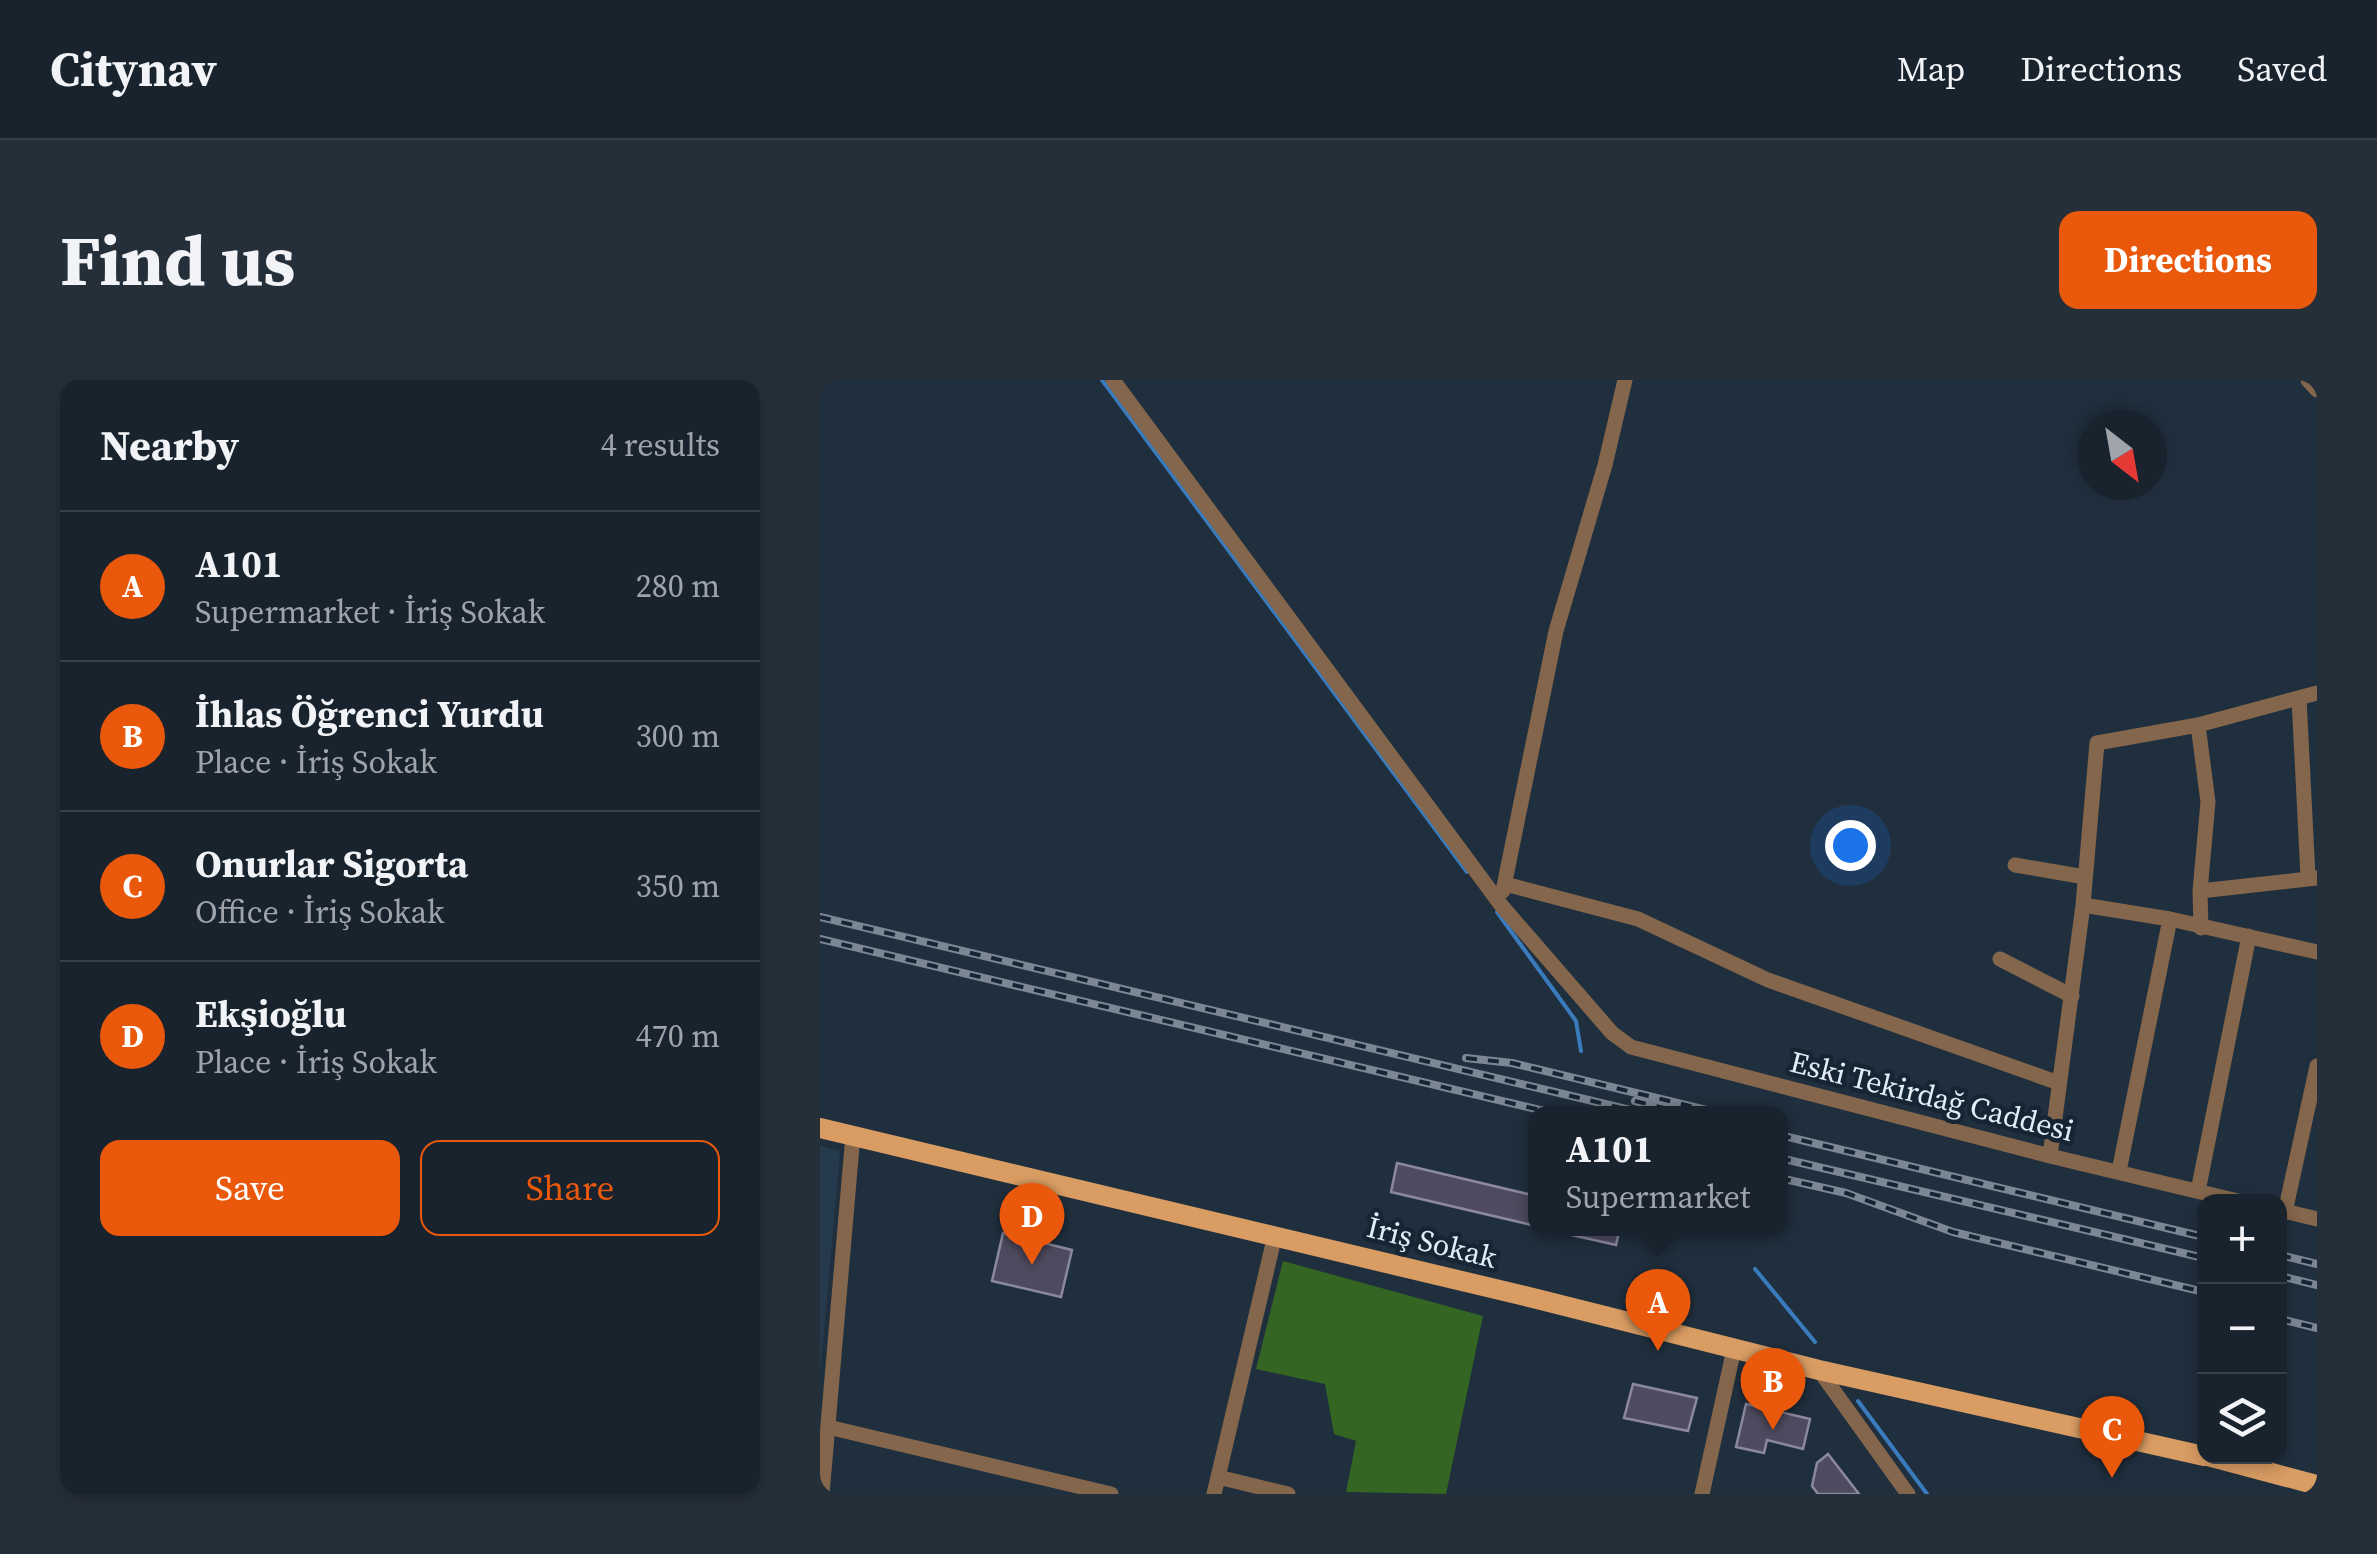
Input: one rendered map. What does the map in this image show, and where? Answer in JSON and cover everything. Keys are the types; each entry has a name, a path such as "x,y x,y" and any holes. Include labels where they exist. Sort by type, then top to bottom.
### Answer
{"main road":[{"name":"İriş Sokak","path":"820,1128 1275,1235 1734,1350 2197,1454"},
{"name":"İriş Sokak","path":"2237,1464 2317,1485"}],"street":[{"path":"1113,380 1501,905"},
{"path":"1501,905 1556,631 1625,380"},
{"path":"2308,380 2317,390"},
{"path":"2050,1156 2083,905 2097,744 2198,726 2317,693"},
{"path":"2200,891 2312,878 2300,698"},
{"path":"2198,726 2208,802 2200,891 2201,928"},
{"path":"2015,864 2086,876"},
{"path":"1504,884 1638,918 1768,980 2058,1082"},
{"name":"Eski Tekirdağ Caddesi","path":"1501,905 1612,1033 1631,1047 2210,1194"},
{"path":"2083,905 2170,918 2317,952"},
{"path":"2119,1170 2170,918"},
{"path":"2198,1191 2249,936"},
{"path":"2000,958 2072,996"},
{"path":"2286,1194 2317,1066"},
{"path":"822,1494 853,1135"},
{"path":"2287,1212 2317,1219"},
{"path":"1214,1494 1275,1235"},
{"path":"1702,1494 1734,1350"},
{"path":"1819,1370 1908,1494"},
{"path":"828,1427 1111,1494"},
{"path":"1218,1477 1288,1494"}],"shaded area":[{"path":"820,1146 840,1151 820,1376"}],"green space":[{"path":"1283,1261 1483,1316 1446,1494 1346,1492 1356,1441 1334,1434 1325,1384 1256,1369"}],"building":[{"path":"1397,1163 1528,1194 1528,1224 1391,1192"},
{"path":"1003,1233 1072,1250 1061,1297 992,1281"},
{"path":"1576,1236 1618,1236 1616,1245"},
{"path":"1633,1384 1697,1398 1688,1431 1624,1418"},
{"path":"1746,1404 1810,1419 1803,1449 1767,1440 1764,1453 1736,1447"},
{"path":"1828,1454 1859,1494 1818,1494 1812,1486 1817,1463"}],"waterway":[{"path":"1102,380 1467,872"},
{"path":"1497,912 1576,1021 1581,1051"},
{"path":"1755,1269 1815,1342"},
{"path":"1858,1401 1927,1494"}],"railway":[{"path":"820,917 1613,1106"},
{"path":"820,939 1528,1107"},
{"path":"1466,1058 1512,1063 1690,1106"},
{"path":"1635,1101 1656,1106"},
{"path":"1788,1137 2197,1235"},
{"path":"1788,1160 2197,1256"},
{"path":"1788,1180 1846,1193 1953,1232 2197,1290"},
{"path":"2287,1257 2317,1264"},
{"path":"2287,1278 2317,1285"},
{"path":"2287,1321 2317,1328"}],"place":[{"name":"Ekşioğlu","path":"1032,1265"},
{"name":"A101","path":"1658,1351"},
{"name":"İhlas Öğrenci Yurdu","path":"1773,1430"},
{"name":"Onurlar Sigorta","path":"2112,1478"}]}
